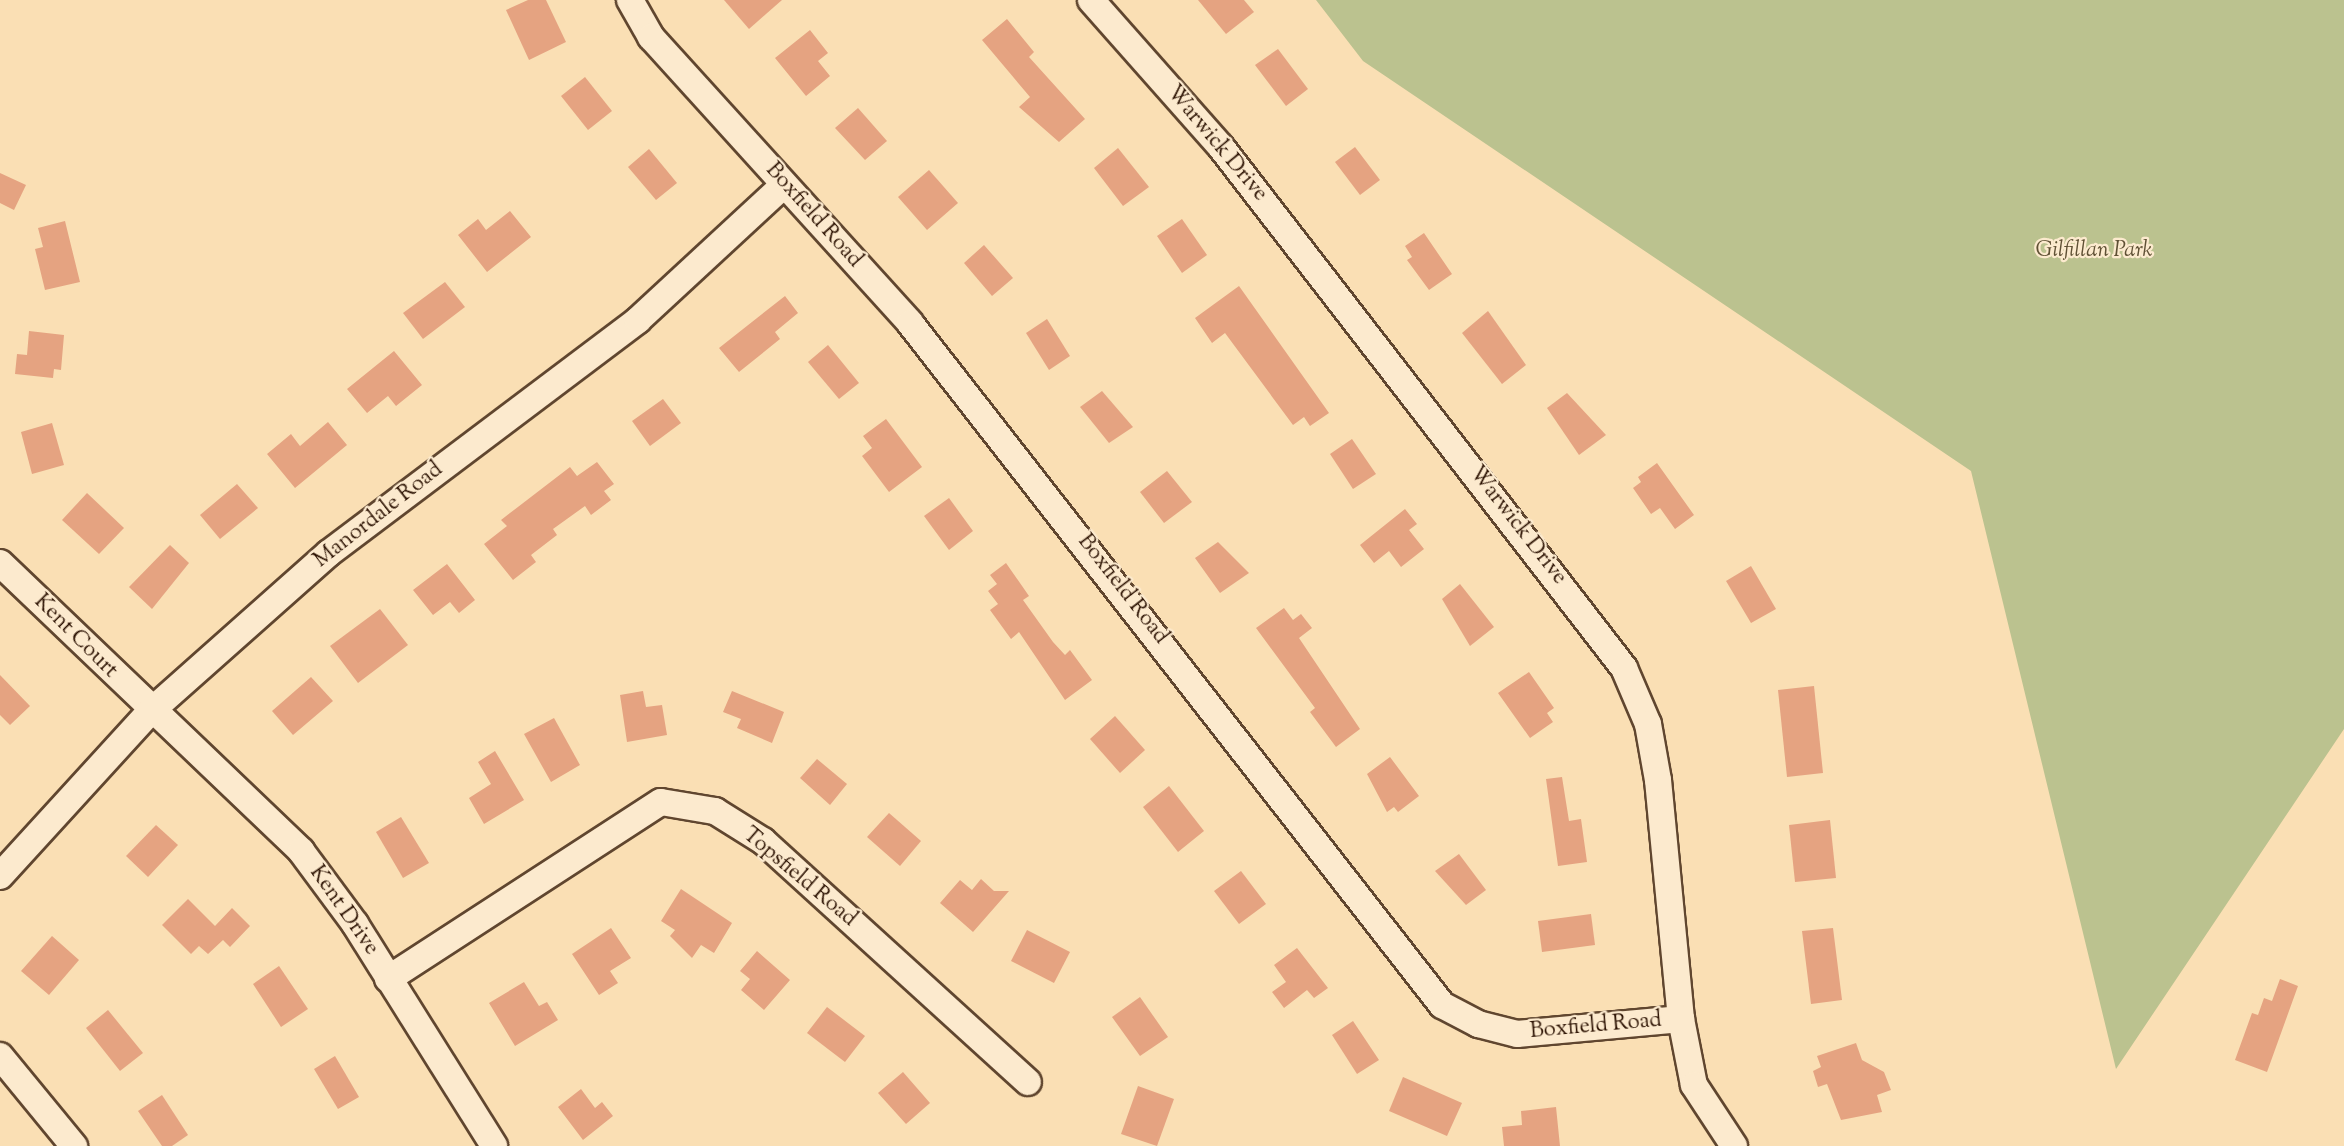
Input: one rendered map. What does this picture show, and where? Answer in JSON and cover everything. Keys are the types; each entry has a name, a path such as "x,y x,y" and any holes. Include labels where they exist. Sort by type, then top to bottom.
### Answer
{"street":[{"name":"Boxfield Road","path":"630,0 651,37 918,332 1442,1005 1478,1024 1517,1034 1681,1019"},
{"name":"Warwick Drive","path":"1091,0 1221,147 1624,668 1648,724 1658,780 1681,1019 1694,1085 1734,1146"},
{"name":"Manordale Road","path":"0,876 150,712 329,553 638,320 784,185"},
{"name":"Kent Court","path":"0,563 150,712"},
{"name":"Kent Drive","path":"150,712 301,851 388,979 494,1146"},
{"name":"Topsfield Road","path":"388,979 661,802 715,811 763,841 1029,1082"},
{"path":"0,1056 74,1146"}],"green space":[{"name":"Gilfillan Park","path":"1316,0 2344,0 2344,729 2116,1069 1971,471 1363,61"}],"building":[{"path":"528,0 546,0 566,42 529,60 506,10"},
{"path":"724,0 782,0 749,29"},
{"path":"1198,0 1244,0 1254,12 1226,34"},
{"path":"1007,19 1034,52 1029,57 1085,119 1059,142 1019,107 1030,97 982,40"},
{"path":"810,30 828,53 818,61 830,76 806,96 775,58"},
{"path":"1278,49 1308,89 1286,106 1255,65"},
{"path":"585,77 612,111 588,130 561,96"},
{"path":"858,108 887,141 865,160 835,128"},
{"path":"1355,147 1380,180 1360,195 1335,162"},
{"path":"1118,148 1149,187 1123,206 1094,168"},
{"path":"649,149 677,183 656,200 628,167"},
{"path":"929,170 958,203 927,230 898,197"},
{"path":"0,173 26,185 14,210 0,203"},
{"path":"510,211 531,237 487,272 458,235 478,219 486,230"},
{"path":"1182,219 1207,255 1182,273 1157,236"},
{"path":"65,221 80,282 45,290 35,249 43,247 38,228"},
{"path":"1424,233 1452,274 1429,290 1407,260 1412,257 1405,246"},
{"path":"984,245 1013,278 992,296 964,263"},
{"path":"445,282 465,307 423,339 403,313"},
{"path":"1239,286 1329,413 1310,426 1304,417 1293,425 1225,333 1212,343 1195,318"},
{"path":"785,296 798,313 775,332 780,339 739,372 719,348"},
{"path":"1488,311 1526,365 1502,384 1462,333"},
{"path":"1047,319 1070,356 1049,370 1026,333"},
{"path":"29,331 64,335 61,370 54,369 53,378 15,374 17,354 27,355"},
{"path":"828,345 859,383 839,399 808,362"},
{"path":"394,351 422,385 396,406 388,396 367,413 347,389"},
{"path":"1102,391 1133,427 1109,443 1080,407"},
{"path":"1567,393 1606,435 1579,455 1547,408"},
{"path":"663,399 681,423 650,446 632,421"},
{"path":"886,419 922,467 889,492 862,456 872,448 863,436"},
{"path":"328,422 347,445 295,488 267,454 291,434 300,446"},
{"path":"52,423 64,465 32,474 21,432"},
{"path":"1352,439 1376,474 1353,489 1330,454"},
{"path":"597,462 614,484 604,491 611,500 591,515 585,506 553,529 557,535 531,555 536,562 513,580 484,544 507,526 501,520 570,467 577,476"},
{"path":"1657,463 1694,515 1675,529 1660,508 1651,514 1633,488 1641,482 1638,477"},
{"path":"1167,471 1192,502 1164,523 1140,492"},
{"path":"237,484 258,508 220,539 200,515"},
{"path":"87,493 124,528 99,554 62,520"},
{"path":"949,498 973,531 949,550 924,516"},
{"path":"1405,509 1417,524 1409,530 1424,549 1401,567 1389,551 1374,563 1360,545"},
{"path":"1218,542 1249,573 1220,593 1195,558"},
{"path":"170,545 189,563 152,609 129,587"},
{"path":"1006,563 1029,596 1023,600 1053,642 1065,655 1070,650 1092,680 1065,700 1019,632 1011,639 990,610 998,604 988,591 997,584 990,575"},
{"path":"447,564 475,600 459,613 450,602 433,615 413,590"},
{"path":"1751,566 1776,609 1751,623 1726,581"},
{"path":"1460,584 1494,627 1470,646 1442,599"},
{"path":"1284,608 1293,620 1301,614 1312,628 1299,638 1360,729 1336,747 1310,712 1315,708 1256,628"},
{"path":"380,609 408,645 358,683 330,646"},
{"path":"1529,672 1554,708 1547,713 1553,722 1530,738 1498,693"},
{"path":"0,675 30,706 10,725 0,715"},
{"path":"311,677 333,701 293,735 272,711"},
{"path":"1814,686 1823,773 1787,777 1778,690"},
{"path":"643,691 646,707 662,705 667,735 627,742 620,695"},
{"path":"732,691 784,712 772,743 737,728 741,719 723,712"},
{"path":"1115,716 1145,750 1120,773 1090,739"},
{"path":"554,718 580,765 551,782 524,734"},
{"path":"495,751 524,800 484,824 469,798 491,784 478,762"},
{"path":"1390,757 1419,796 1398,812 1394,807 1387,812 1367,774"},
{"path":"817,759 847,784 830,805 800,778"},
{"path":"1562,777 1569,821 1581,819 1587,862 1558,866 1546,779"},
{"path":"1169,786 1204,831 1178,852 1143,807"},
{"path":"889,813 921,841 900,866 867,837"},
{"path":"401,817 429,863 403,878 376,832"},
{"path":"1830,820 1836,878 1795,882 1789,825"},
{"path":"156,825 178,845 148,877 126,856"},
{"path":"1459,854 1486,890 1466,905 1435,871"},
{"path":"1241,871 1266,904 1239,924 1214,891"},
{"path":"981,879 994,891 1009,891 973,932 940,903 960,880 972,890"},
{"path":"681,889 732,923 714,953 701,945 692,958 670,936 675,930 661,921"},
{"path":"188,899 215,926 232,908 250,926 230,947 223,940 208,954 199,946 191,954 162,925"},
{"path":"1591,914 1595,945 1542,952 1538,921"},
{"path":"611,928 631,958 610,971 618,983 599,995 572,954"},
{"path":"1833,928 1842,1000 1811,1004 1802,931"},
{"path":"1027,930 1070,952 1054,983 1011,961"},
{"path":"52,936 79,960 49,995 21,971"},
{"path":"1297,948 1328,988 1314,998 1307,990 1284,1008 1272,992 1286,982 1274,965"},
{"path":"757,951 790,980 764,1010 741,990 750,979 740,971"},
{"path":"279,966 308,1009 281,1027 253,984"},
{"path":"2280,979 2298,986 2267,1072 2235,1060 2252,1013 2258,1015 2264,998 2272,1001"},
{"path":"524,982 539,1006 547,1002 558,1020 515,1046 489,1003"},
{"path":"1140,997 1168,1037 1140,1056 1112,1017"},
{"path":"827,1007 865,1036 845,1062 807,1033"},
{"path":"108,1010 143,1053 120,1071 86,1028"},
{"path":"1353,1021 1379,1060 1357,1074 1332,1035"},
{"path":"1856,1043 1862,1060 1884,1072 1891,1090 1877,1095 1882,1112 1841,1120 1827,1084 1818,1087 1813,1071 1821,1067 1817,1056"},
{"path":"335,1056 359,1097 338,1109 314,1069"},
{"path":"903,1072 930,1103 906,1124 878,1093"},
{"path":"1403,1077 1462,1103 1447,1136 1389,1111"},
{"path":"1138,1086 1174,1099 1157,1146 1121,1134"},
{"path":"581,1089 595,1108 602,1102 613,1116 583,1140 558,1107"},
{"path":"162,1095 188,1135 172,1146 162,1146 138,1111"},
{"path":"1556,1107 1560,1146 1504,1146 1502,1127 1522,1125 1521,1111"}]}
